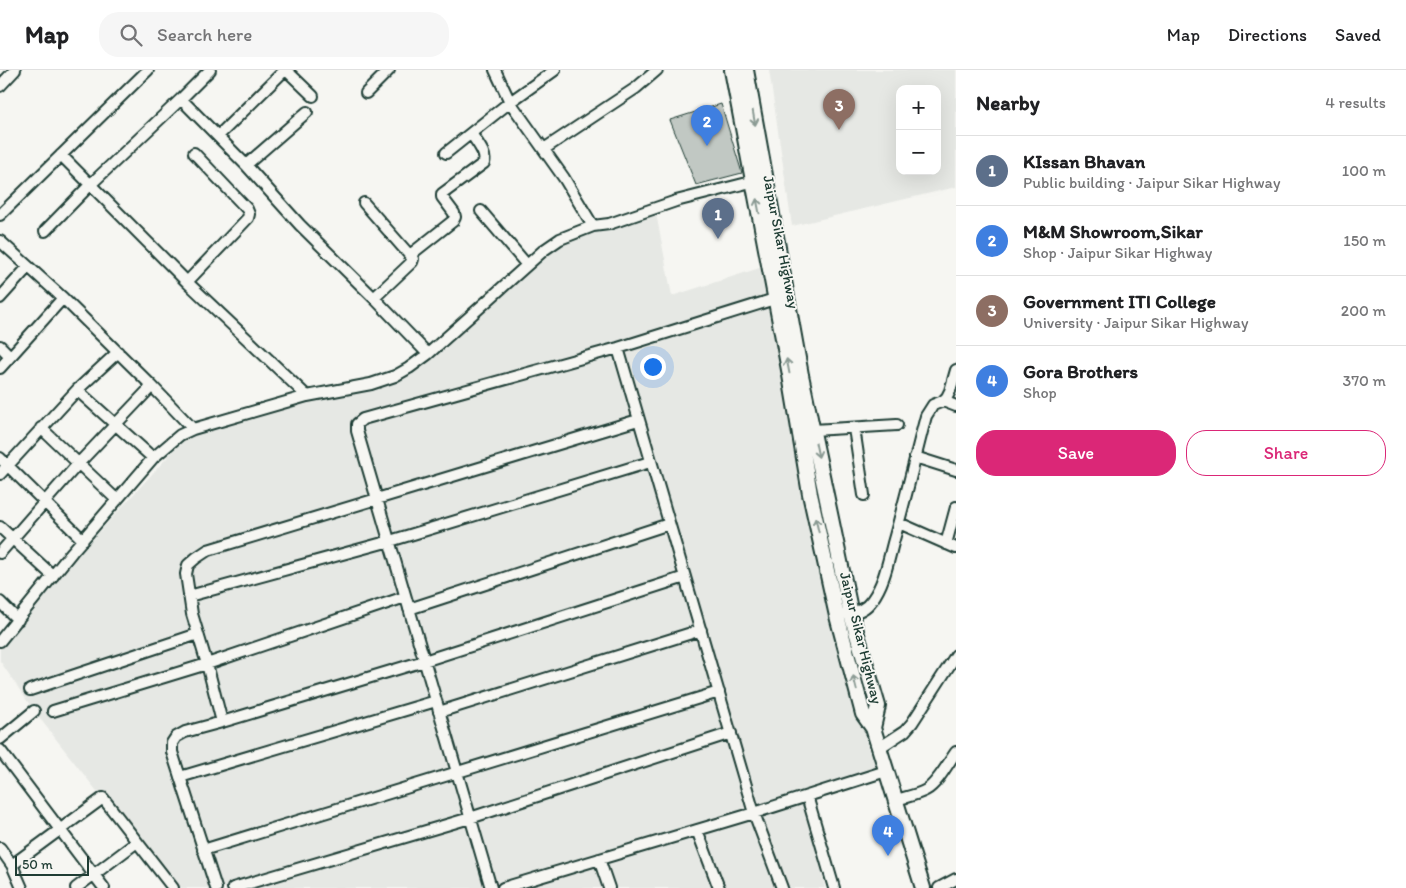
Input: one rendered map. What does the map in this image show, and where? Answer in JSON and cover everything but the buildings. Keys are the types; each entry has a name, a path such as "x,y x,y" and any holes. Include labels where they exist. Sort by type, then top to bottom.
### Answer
{"main road":[{"name":"Jaipur Sikar Highway","path":"732,70 759,180 781,297 810,494 844,615 878,706 873,728 879,748"},
{"name":"Jaipur Sikar Highway","path":"746,70 759,180"},
{"name":"Jaipur Sikar Highway","path":"781,297 813,430 844,615"},
{"path":"879,748 923,888"}],"street":[{"path":"0,86 16,70"},
{"path":"0,215 148,70"},
{"path":"45,231 210,70"},
{"path":"218,136 286,70 313,96"},
{"path":"366,93 389,70"},
{"path":"495,70 510,102 564,178 593,226"},
{"path":"446,153 510,102 555,70"},
{"path":"544,149 636,88 657,70"},
{"path":"181,99 246,165 300,225 428,354"},
{"path":"246,165 306,112"},
{"path":"410,255 455,217 442,194 484,163 484,155 471,133"},
{"path":"187,282 248,218 249,214 247,209 194,153"},
{"path":"61,155 187,282 307,396"},
{"path":"0,641 153,458 180,435 193,428 307,396 371,384 395,376 428,354 544,250 560,239 593,226 609,224 676,201 759,180"},
{"path":"364,203 412,259 412,262 374,298"},
{"path":"481,211 527,265"},
{"path":"0,241 63,298 193,428"},
{"path":"0,298 28,267"},
{"path":"491,888 357,431 357,424 364,419 618,348 781,297"},
{"path":"0,368 63,298"},
{"path":"0,346 10,356"},
{"path":"618,348 754,813 782,888"},
{"path":"83,540 44,502 2,466 118,352"},
{"path":"844,615 866,608 872,602 877,592 883,577 926,416 933,405 947,397 956,370"},
{"path":"0,553 78,464 152,386"},
{"path":"78,390 153,458"},
{"path":"943,401 956,406"},
{"path":"222,722 192,614 189,596 186,574 188,565 196,558 208,550 638,420"},
{"path":"813,430 897,425"},
{"path":"41,428 117,500"},
{"path":"854,428 864,495"},
{"path":"915,457 956,470"},
{"path":"189,596 390,541 650,462"},
{"path":"946,544 956,507"},
{"path":"898,523 956,548"},
{"path":"409,609 670,524"},
{"path":"0,527 54,576"},
{"path":"216,888 172,752 172,743 176,737 184,732 424,661 685,577"},
{"path":"53,711 207,664 406,597"},
{"path":"0,602 18,620"},
{"path":"439,712 701,630"},
{"path":"30,690 198,634"},
{"path":"879,748 912,723 956,654"},
{"path":"203,850 719,692"},
{"path":"180,777 436,701"},
{"path":"0,739 34,711"},
{"path":"233,888 470,818 731,733"},
{"path":"0,750 61,828 104,888"},
{"path":"896,800 928,789 934,784 956,752"},
{"path":"503,888 754,813 886,771"},
{"path":"807,796 834,888"},
{"path":"12,865 103,798 174,888"},
{"path":"697,830 719,888"},
{"path":"76,888 137,842"},
{"path":"0,848 12,865 17,886"},
{"path":"599,859 609,888"},
{"path":"540,877 544,888"},
{"path":"938,888 956,879"}],"shaded area":[{"path":"769,70 956,70 956,187 792,226"},
{"path":"655,208 672,296 769,265 886,771 807,796 825,888 173,888 34,711 0,661 0,641 193,429 395,376 560,239"}],"place":[{"name":"Government ITI College","path":"839,130"},
{"name":"M&M Showroom,Sikar","path":"707,146"},
{"name":"KIssan Bhavan","path":"718,239"},
{"name":"Gora Brothers","path":"888,856"}]}
